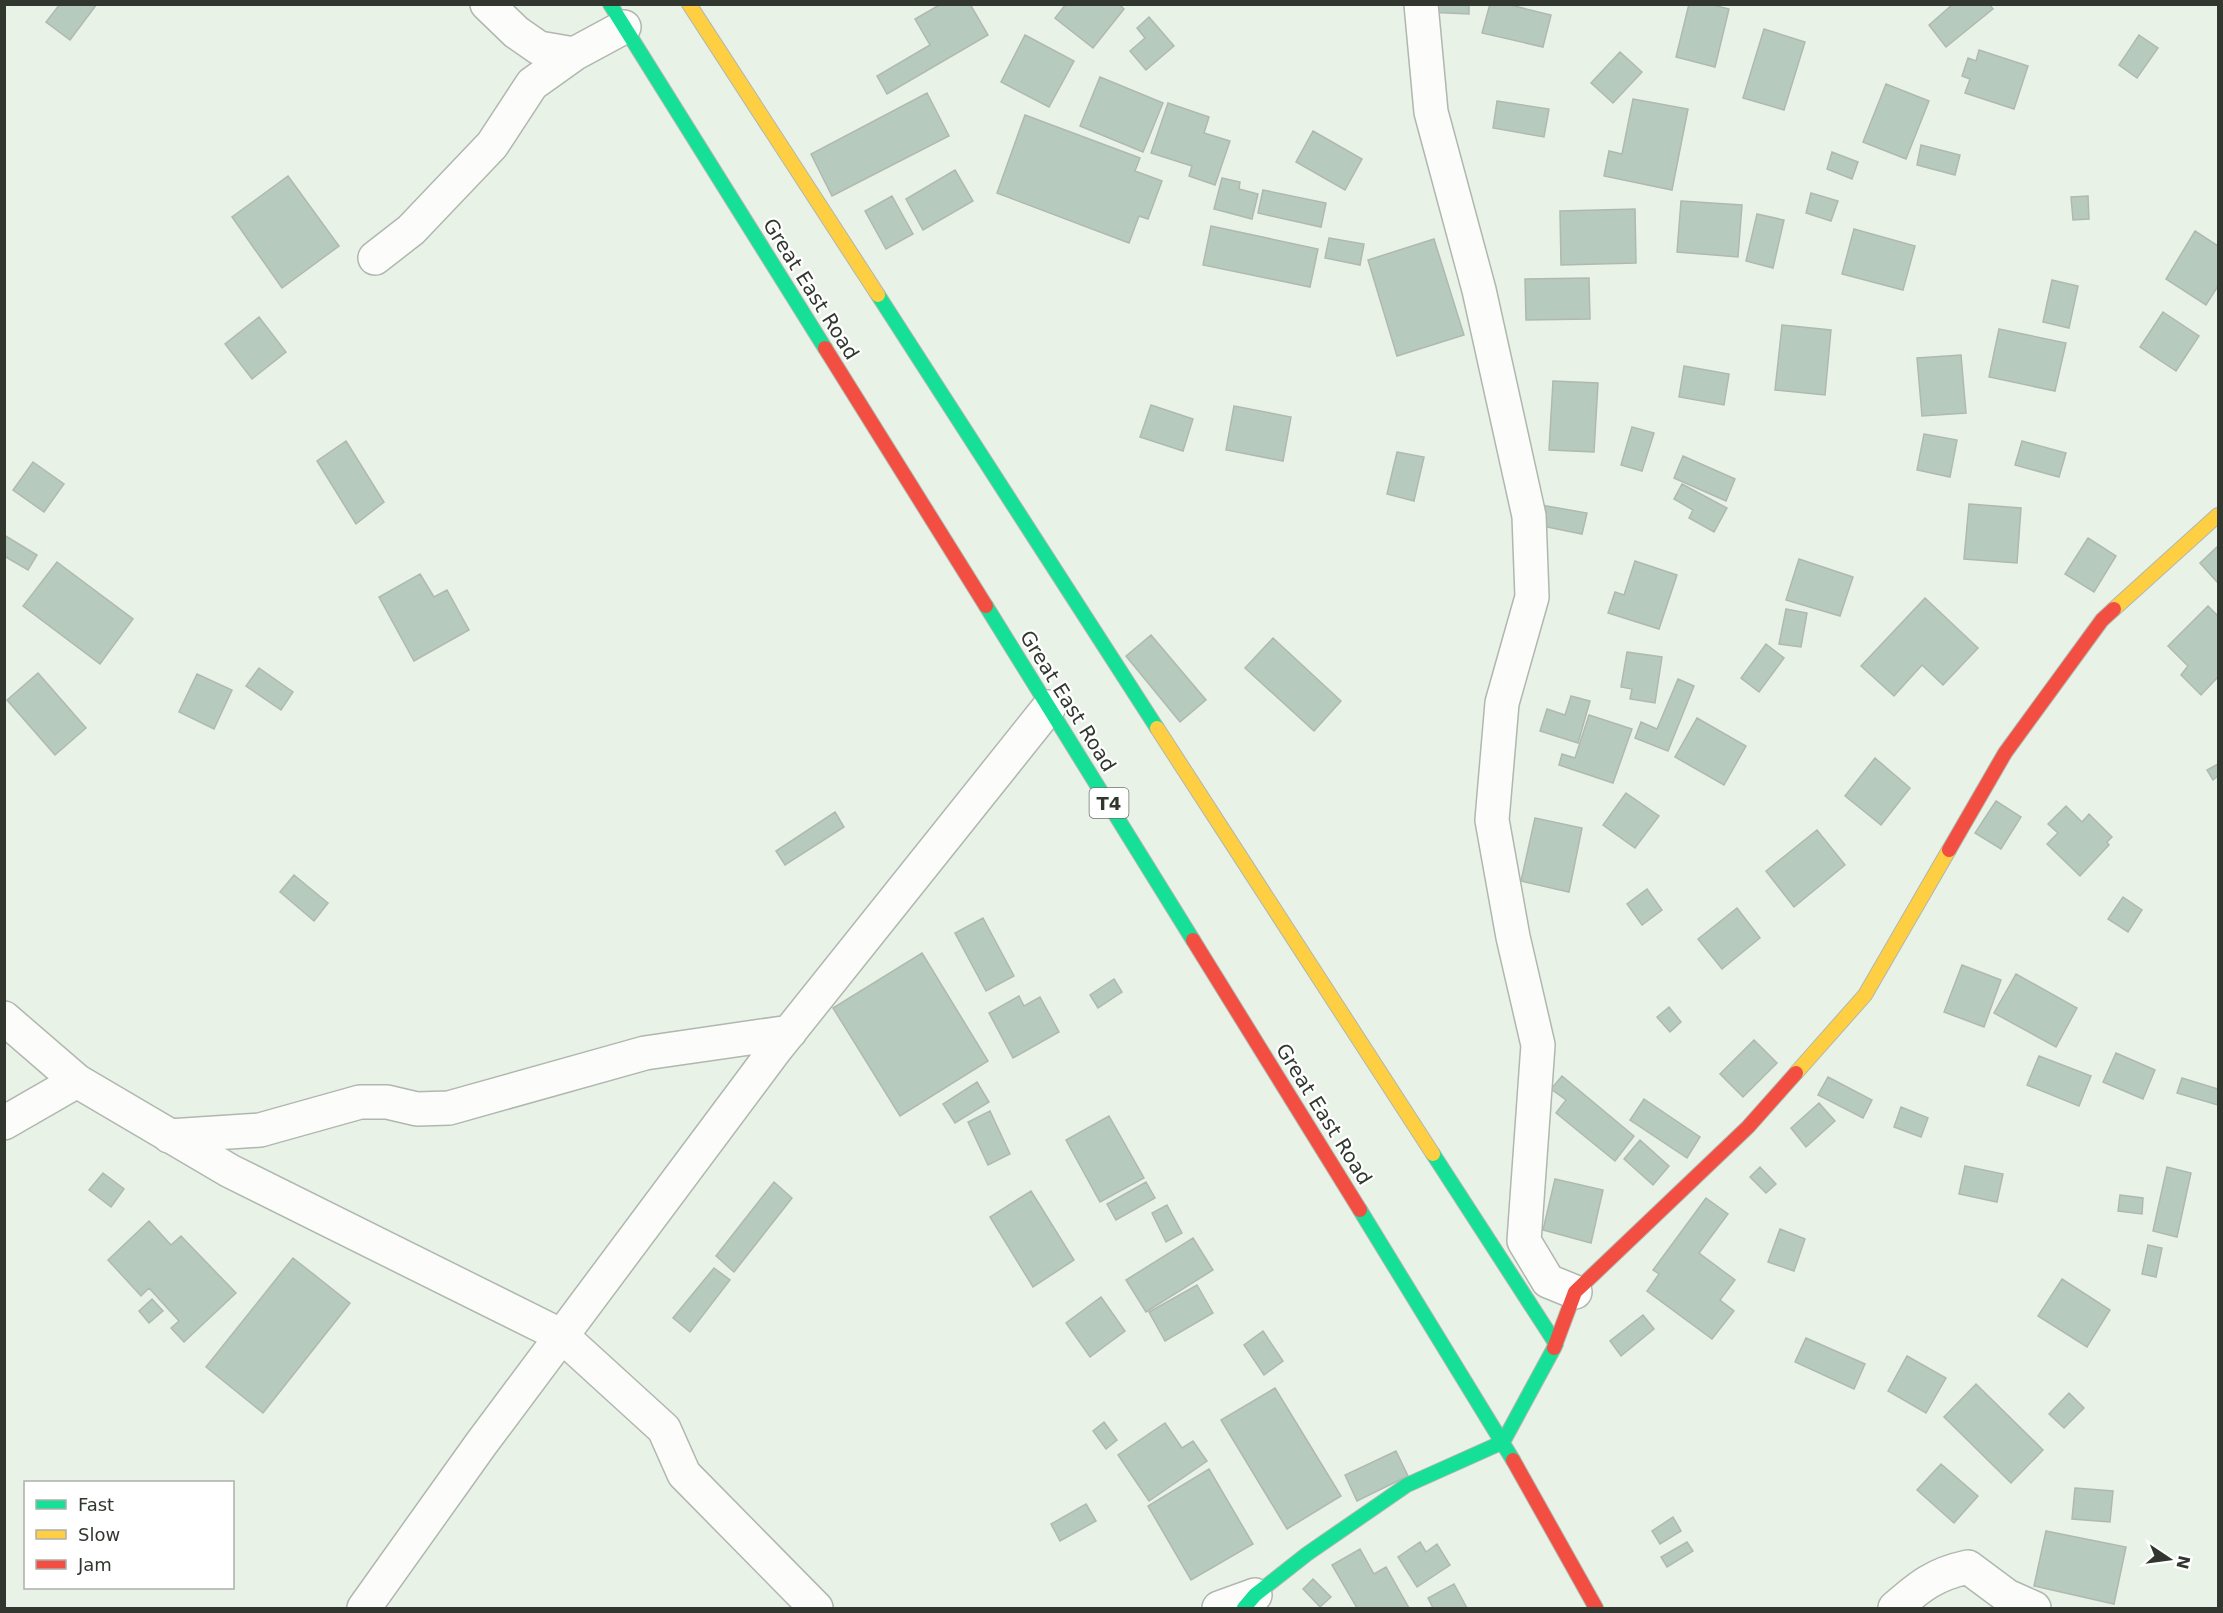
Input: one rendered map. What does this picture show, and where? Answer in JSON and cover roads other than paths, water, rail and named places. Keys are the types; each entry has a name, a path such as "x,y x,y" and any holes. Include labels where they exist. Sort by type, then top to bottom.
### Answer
{"main road":[{"path":"689,4 1556,1344"},
{"name":"Great East Road","path":"617,16 1049,707 1503,1442 1596,1608"},
{"path":"1249,1602 1307,1554 1407,1485 1503,1442 1556,1344 1575,1292 1748,1127 1865,994 2005,753 2102,621 2218,515"}],"street":[{"path":"487,4 516,32 539,48 574,54"},
{"path":"1421,4 1431,112 1479,290 1529,516 1532,597 1502,703 1492,820 1513,937 1538,1045 1524,1241 1548,1281 1575,1292"},
{"path":"375,258 411,230 492,144 532,84 574,54 617,16"},
{"path":"364,1608 562,1336 790,1032 1049,707"},
{"path":"4,1018 77,1081 230,1171 562,1336 664,1429 684,1474 816,1608"},
{"path":"169,1136 260,1130 360,1102 387,1102 417,1109 449,1108 645,1053 790,1032"},
{"path":"4,1123 77,1081"},
{"path":"1895,1608 1923,1582 1948,1571 1968,1567 2007,1596 2034,1608"},
{"path":"1219,1608 1249,1602"}]}
